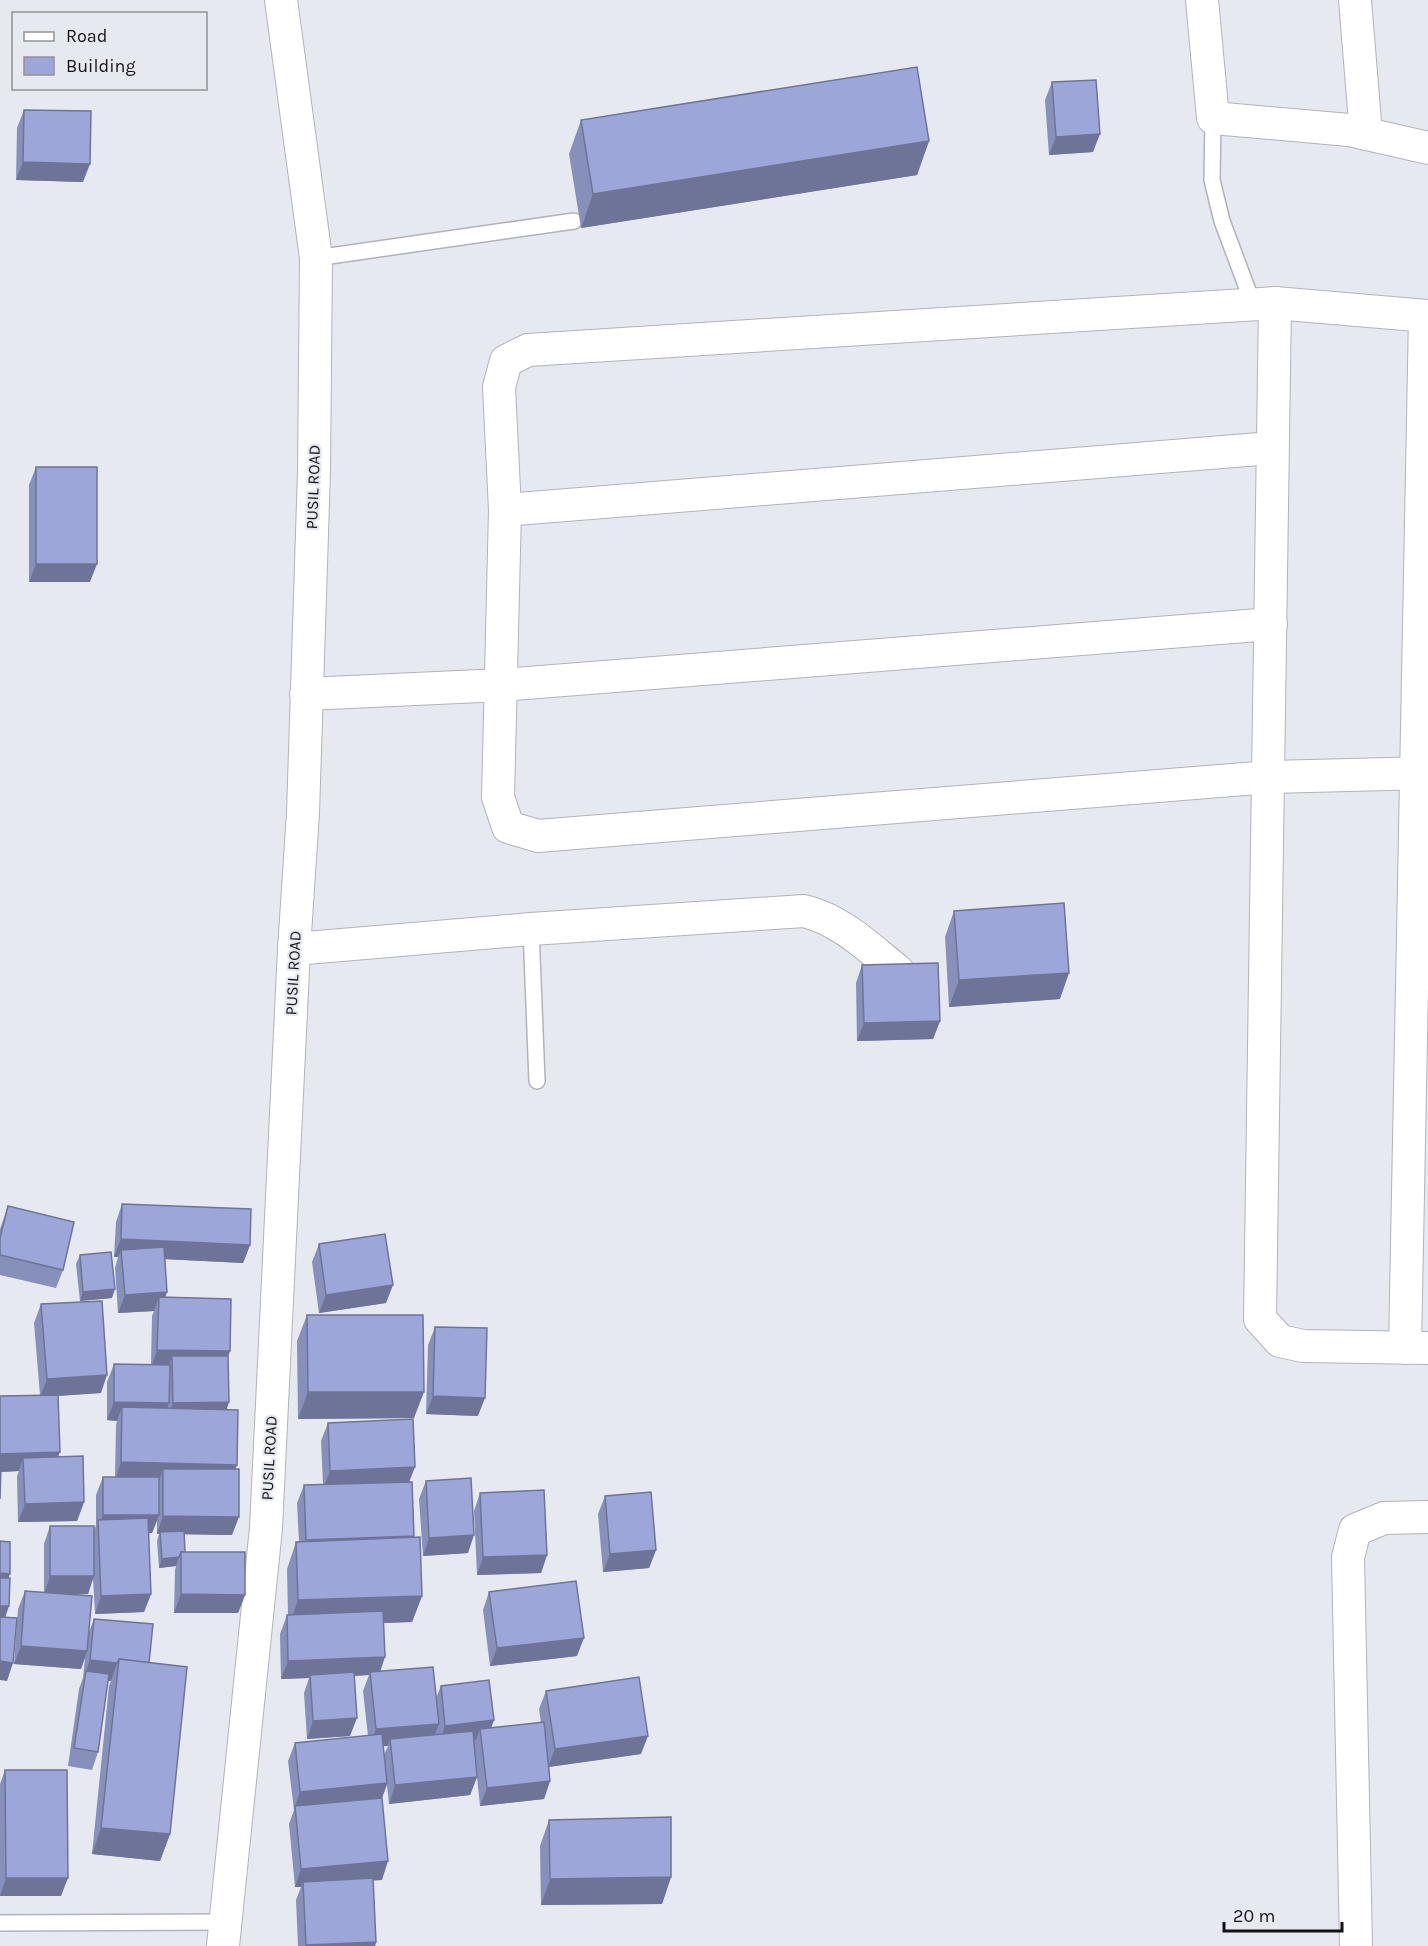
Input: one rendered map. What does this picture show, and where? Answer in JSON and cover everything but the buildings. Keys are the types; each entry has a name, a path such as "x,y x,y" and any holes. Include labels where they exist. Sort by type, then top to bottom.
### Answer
{"street":[{"name":"PUSIL ROAD","path":"224,1934 266,1528 294,949 303,813 314,471 316,258 281,0"},
{"path":"1202,0 1213,118 1349,130 1428,148"},
{"path":"1355,0 1366,134"},
{"path":"1264,304 1272,448 1269,777 1260,1319 1280,1341 1303,1346 1416,1348 1422,773 1426,316 1264,304 528,350 506,361 500,387 505,510 498,797 508,827 538,836 1269,777 1422,773"},
{"path":"505,510 1272,448"},
{"path":"306,694 501,685 1271,624"},
{"path":"294,949 531,929 804,911 821,915 844,929 898,972"},
{"path":"1356,1946 1347,1557 1354,1530 1384,1518 1428,1517"}],"lane":[{"path":"1213,118 1212,180 1222,221 1264,304"},
{"path":"316,258 574,221"},
{"path":"531,929 537,1081"},
{"path":"0,1923 224,1934"}]}
